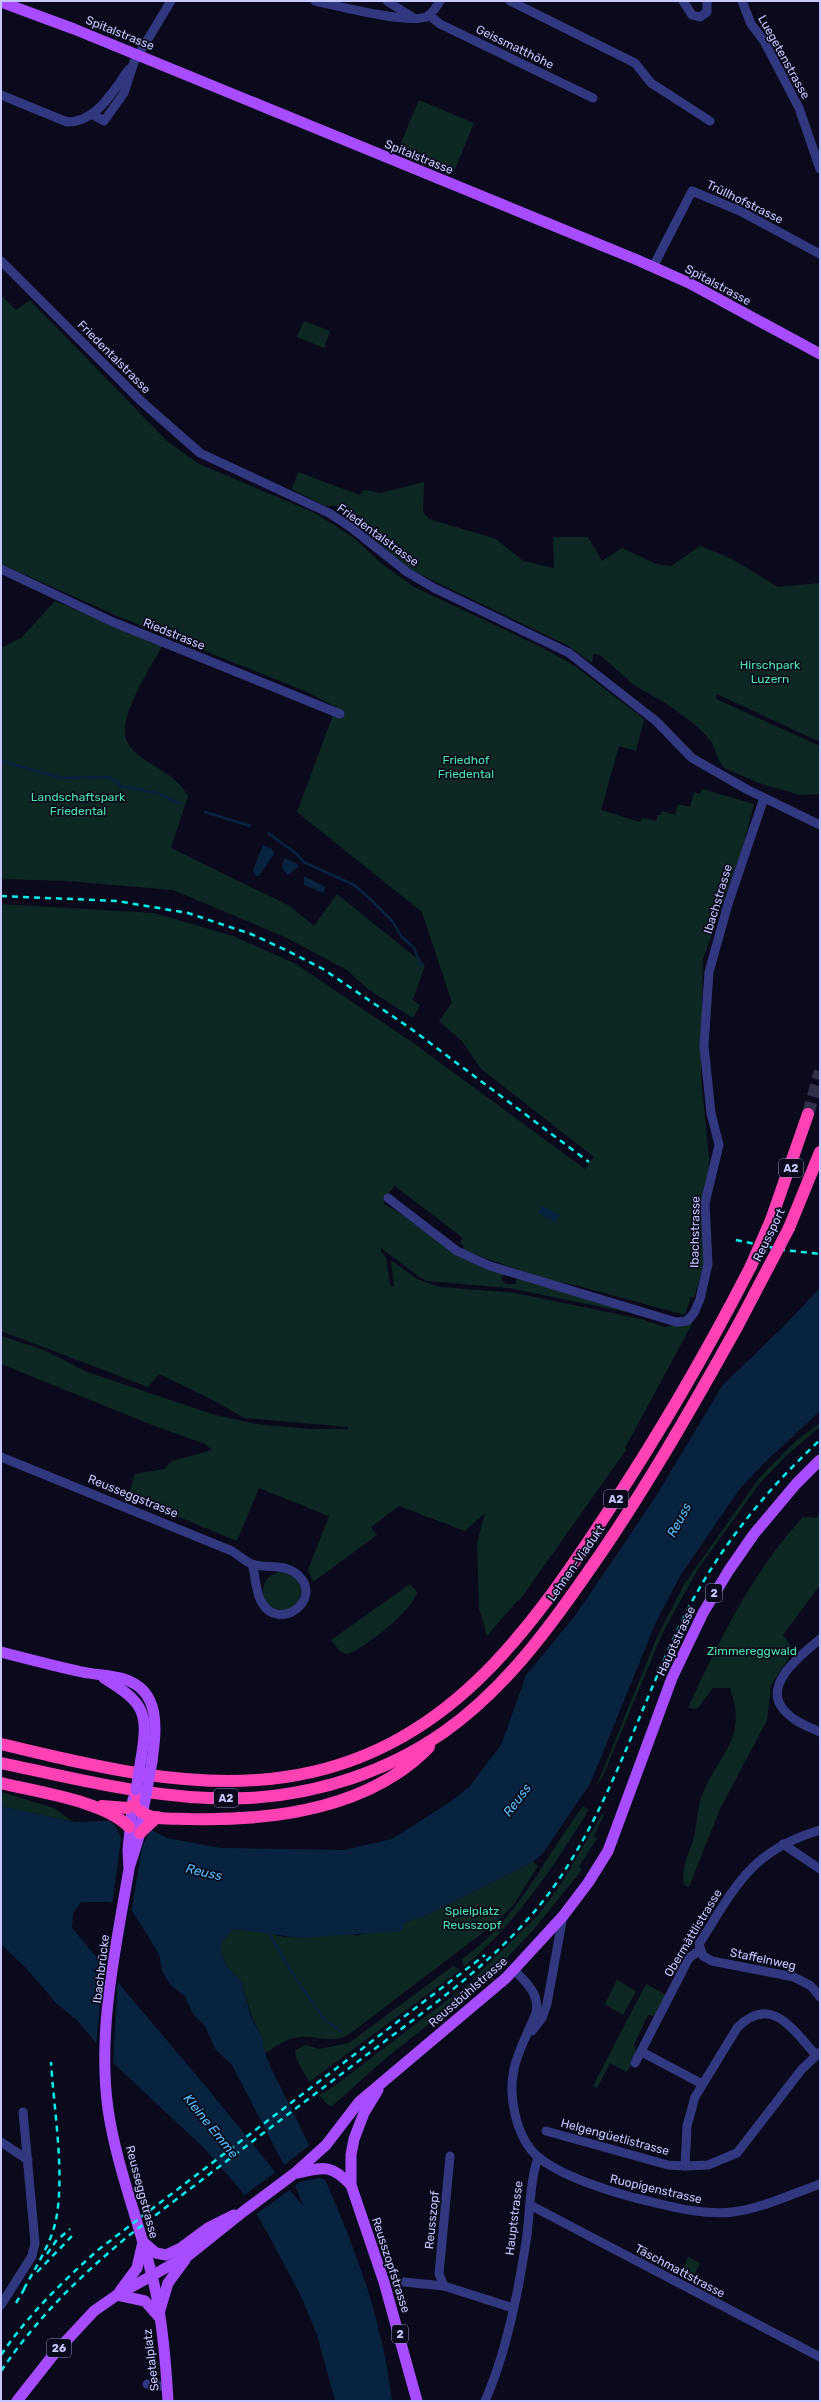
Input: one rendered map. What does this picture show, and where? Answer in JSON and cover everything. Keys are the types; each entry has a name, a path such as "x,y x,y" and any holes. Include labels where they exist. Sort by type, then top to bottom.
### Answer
{"highway":[{"name":"A2","path":"1,1744 164,1776 238,1781 287,1777 335,1766 359,1758 412,1732 461,1696 500,1659 527,1629 558,1587 634,1472 718,1330 751,1266 771,1220 808,1114"},
{"name":"Reussport","path":"737,1327 789,1228 820,1152"},
{"name":"Lehnen-Viadukt","path":"442,1734 483,1700 548,1628 602,1552 658,1465 737,1327"},
{"name":"A2","path":"1,1762 151,1791 218,1798 250,1798 291,1794 350,1779 405,1756 442,1734"},
{"path":"87,1804 139,1806 157,1817 233,1819 282,1814 327,1804 363,1791 386,1780 409,1765 442,1734"},
{"path":"1,1783 87,1804 109,1812 132,1833 157,1817"},
{"path":"136,1790 139,1806"}],"main road":[{"name":"Spitalstrasse","path":"1,2 29,11 138,55 653,267 689,283 820,354"},
{"name":"Hauptstrasse","path":"613,1838 672,1678 703,1613 729,1570 766,1519 820,1460"},
{"path":"1,1652 131,1682 143,1692 152,1705 156,1720 146,1760 136,1790"},
{"path":"132,1833 139,1806 146,1760"},
{"name":"Ibachbrücke","path":"106,2073 110,1986 129,1869 132,1833"},
{"name":"Reussbühlstrasse","path":"295,2174 321,2150 359,2102 514,1970 563,1916 598,1869 613,1838"},
{"name":"Reusseggstrasse","path":"106,2073 108,2109 151,2277 158,2316"},
{"name":"Reusszopfstrasse","path":"383,2082 357,2128 352,2147 351,2184 384,2282 417,2401"},
{"path":"295,2174 320,2168 331,2169 339,2173 351,2184"},
{"name":"2","path":"244,2211 295,2174"},
{"path":"158,2316 145,2300 117,2295 137,2268 142,2242 156,2253 166,2255 181,2248 208,2228 244,2211"},
{"path":"151,2277 189,2256 244,2211"},
{"path":"158,2316 168,2283 189,2256"},
{"name":"26","path":"17,2401 69,2336 94,2311 117,2295 151,2277"},
{"name":"Seetalplatz","path":"158,2316 168,2401"}],"street":[{"path":"92,114 104,121 124,93 132,73 132,67 138,55 171,1"},
{"path":"315,1 372,13 423,18 429,15 440,1"},
{"path":"387,1 412,17"},
{"path":"510,1 635,63 651,84 710,121"},
{"path":"683,1 692,15 700,17 707,12 707,1"},
{"name":"Luegetenstrasse","path":"742,1 752,24 764,41 799,108 820,169"},
{"name":"Geissmatthöhe","path":"429,15 440,24 593,98"},
{"path":"1,95 67,122 84,120 92,114 119,84 125,72 132,67"},
{"name":"Trüllhofstrasse","path":"653,267 692,191 699,192 740,211 820,254"},
{"name":"Friedentalstrasse","path":"1,261 141,401 200,453 329,513 349,526 407,572 434,588 569,653 656,721 692,758 764,798 820,826"},
{"name":"Riedstrasse","path":"1,569 113,622 340,714"},
{"name":"Ibachstrasse","path":"388,1198 457,1251 490,1266 676,1322 684,1322 690,1319 700,1299 708,1264 705,1203 718,1150 708,1090 704,1046 709,972 728,904 764,798"},
{"name":"Reusseggstrasse","path":"1,1457 232,1551 252,1564 286,1569 298,1576 305,1589 301,1605 294,1612 285,1615 273,1614 266,1609 261,1602 252,1564"},
{"path":"820,1639 794,1662 782,1677 777,1687 778,1699 784,1710 794,1719 820,1732"},
{"name":"Obermättlistrasse","path":"635,2063 689,1958 700,1950 699,1944 737,1884 754,1864 783,1844 820,1830"},
{"path":"783,1844 795,1854 820,1869"},
{"path":"524,2042 542,2018 547,2004 563,1916"},
{"name":"Staffelnweg","path":"700,1950 703,1956 712,1961 794,1977 811,1986 820,1997"},
{"path":"514,1970 531,1988 537,2004 514,2069 513,2102 524,2138 538,2157"},
{"path":"685,2166 690,2113 702,2084 737,2028 750,2017 769,2013 788,2022 818,2053"},
{"path":"642,2052 702,2084"},
{"name":"Helgengüetlistrasse","path":"546,2131 646,2160 685,2166 708,2165 737,2153 802,2069 818,2053"},
{"path":"1,2305 4,2293 32,2256 34,2243 23,2112"},
{"path":"1,2142 28,2160"},
{"name":"Reusszopf","path":"444,2286 439,2274 450,2156"},
{"name":"Ruopigenstrasse","path":"538,2157 594,2186 687,2210 707,2212 733,2212 754,2207 820,2184"},
{"name":"Hauptstrasse","path":"485,2401 497,2370 513,2308 524,2250 532,2181 538,2157"},
{"name":"Täschmattstrasse","path":"530,2205 820,2358"},
{"path":"404,2282 444,2286 513,2308"},
{"path":"147,2384 167,2387"}],"green space":[{"path":"419,100 474,123 455,169 400,145"},
{"name":"Friedhof Friedental","path":"1,295 16,310 30,300 167,441 199,464 315,513 354,538 381,563 414,587 541,647 575,666 644,719 636,751 619,746 601,810 640,822 642,818 656,821 658,815 661,815 662,811 675,815 678,804 690,807 694,792 700,794 702,789 754,804 742,850 703,959 701,1077 709,1158 705,1261 694,1298 691,1297 685,1315 575,1285 548,1280 462,1250 464,1246 460,1243 463,1238 395,1186 385,1197 384,1204 504,1275 501,1279 506,1284 516,1284 516,1278 636,1314 509,1288 427,1281 381,1248 381,1251 386,1258 390,1285 394,1287 391,1260 417,1279 440,1287 515,1293 641,1319 665,1327 693,1322 625,1448 626,1450 519,1601 518,1600 487,1636 479,1608 477,1543 485,1513 465,1531 399,1506 371,1527 377,1535 313,1582 308,1570 329,1516 259,1488 237,1541 128,1496 135,1474 164,1469 172,1461 212,1450 205,1444 152,1425 1,1364 1,1336 44,1350 87,1372 215,1415 256,1424 310,1429 348,1429 348,1427 244,1418 213,1400 159,1374 148,1387 1,1331 1,904 154,913 233,936 296,964 416,1045 585,1169 594,1157 481,1069 462,1041 439,1021 452,1003 422,912 297,812 336,707 305,691 115,615 1,564"},
{"path":"304,321 330,331 324,348 297,337"},
{"name":"Hirschpark Luzern","path":"298,472 360,495 363,490 381,493 424,482 423,512 429,519 496,539 523,561 554,568 553,537 588,537 602,561 622,548 656,564 671,566 700,546 732,559 778,587 820,583 820,742 717,694 716,699 820,746 820,794 800,795 759,783 724,768 718,759 712,742 697,726 667,704 634,685 600,655 593,654 592,663 567,645 413,571 373,539 362,518 343,506 325,506 292,489"},
{"name":"Landschaftspark Friedental","path":"55,601 162,646 132,702 125,726 125,736 129,746 137,754 173,779 184,789 188,796 171,848 290,906 314,926 337,894 425,965 413,1000 420,1005 413,1018 369,990 347,970 285,937 173,890 67,881 1,879 1,648 22,637"},
{"path":"820,1423 820,1427 787,1455 760,1483 698,1569 662,1634 603,1776 597,1785 657,1637 685,1583 760,1477 797,1440"},
{"name":"Zimmereggwald","path":"820,1513 820,1585 783,1635 794,1650 771,1685 767,1720 720,1809 689,1887 684,1885 683,1874 694,1835 701,1798 729,1746 736,1721 735,1706 730,1688 713,1688 697,1709 688,1708 712,1657 752,1584 784,1539 803,1517 816,1518"},
{"path":"278,1572 286,1572 298,1581 301,1591 298,1601 292,1607 286,1610 278,1610 266,1601 263,1595 263,1587 272,1575"},
{"path":"410,1584 417,1592 414,1599 398,1618 376,1637 355,1651 347,1654 340,1651 331,1640"},
{"path":"1,1792 54,1808 74,1822 1,1806"},
{"path":"583,1806 588,1810 585,1816 545,1877 500,1933 464,1967 462,1959 481,1944 514,1908"},
{"path":"602,1814 604,1815 594,1836 597,1838 579,1867 582,1869 577,1876 534,1929 491,1975 488,1973 479,1982 473,1979 538,1915 561,1884"},
{"name":"Spielplatz Reusszopf","path":"533,1862 538,1866 513,1906 493,1925 348,2035 335,2039 306,2037 294,2038 285,2041 265,2053 263,2039 252,2017 242,1983 226,1965 221,1952 221,1942 234,1929 249,1929 284,1937 350,1934 356,1936 423,1917"},
{"path":"453,1966 460,1970 309,2082 297,2060 295,2050 306,2045 319,2049 349,2043"},
{"path":"617,1980 636,1991 623,2015 605,2004"},
{"path":"471,1982 472,1989 378,2065 332,2106 327,2104 319,2095 333,2087"},
{"path":"646,1984 666,1995 654,2016 648,2015 634,2045 637,2056 627,2072 610,2063 597,2088 593,2086"},
{"path":"688,2257 700,2263 692,2279 681,2274"}],"water":[{"path":"263,845 272,849 274,854 259,876 256,876 253,870"},
{"path":"284,858 297,864 298,867 288,875 282,868"},
{"path":"304,876 325,887 324,893 304,885"},
{"path":"542,1206 560,1215 556,1223 538,1213"},
{"path":"820,1288 820,1411 762,1465 739,1490 680,1576 656,1622 590,1784 543,1853 533,1862 423,1917 405,1922 401,1931 300,1938 234,1929 221,1942 221,1952 226,1965 242,1983 251,2017 263,2039 263,2047 270,2066 309,2146 346,2228 374,2313 385,2357 392,2401 335,2401 317,2335 301,2296 262,2223 239,2188 203,2147 111,2061 77,2020 57,2004 27,1969 1,1944 1,1806 74,1822 133,1820 167,1838 221,1848 344,1850 392,1839 450,1802 469,1787 501,1745 522,1687 546,1604 688,1399 723,1385 786,1324","holes":["81,1902 109,1902 131,1909 159,1954 162,1970 170,1985 185,1996 193,2014 205,2026 215,2049 232,2065 298,2192 303,2206 208,2089 72,1928 73,1913"]}],"pier":[{"path":"725,1381 656,1496 613,1560 574,1617 521,1681 544,1603 607,1499 687,1398"},
{"path":"106,1818 149,1832 142,1848 131,1914 129,1910 112,1905 121,1838 115,1825"},
{"path":"104,1961 118,1978 113,2065 96,2047"},
{"path":"311,2144 329,2180 319,2178 300,2182 293,2187 282,2167"},
{"path":"277,2171 291,2189 255,2215 242,2197"}],"waterway":[{"path":"1,761 62,778 110,777 121,786 156,793 181,804"},
{"path":"205,812 250,826"},
{"path":"268,833 297,854 304,862 354,885 367,896 393,922 401,936 414,948 421,965"},
{"path":"267,1930 294,1976 324,2019 342,2032"}],"tunnel":[{"path":"808,1114 820,1071"}],"railway":[{"path":"1,896 117,901 188,913 251,934 323,969 410,1028 589,1162"},
{"path":"736,1240 784,1250 820,1254"},
{"path":"1,2371 29,2333 59,2300 91,2268 127,2237 434,2004 484,1963 530,1917 550,1892 571,1860 590,1826 623,1756 668,1650 685,1615 712,1567 762,1500 820,1440"},
{"path":"1,2355 22,2326 46,2300 71,2274 98,2250 485,1955"},
{"path":"24,2289 42,2256 54,2229 56,2220 59,2162 51,2062"},
{"path":"47,2254 56,2241 70,2229"},
{"path":"37,2272 74,2234"},
{"path":"16,2303 26,2286"}],"water label":[{"name":"Reuss","path":"679,1520"},
{"name":"Reuss","path":"517,1800"},
{"name":"Reuss","path":"204,1872"},
{"name":"Kleine Emme","path":"211,2126"}]}
